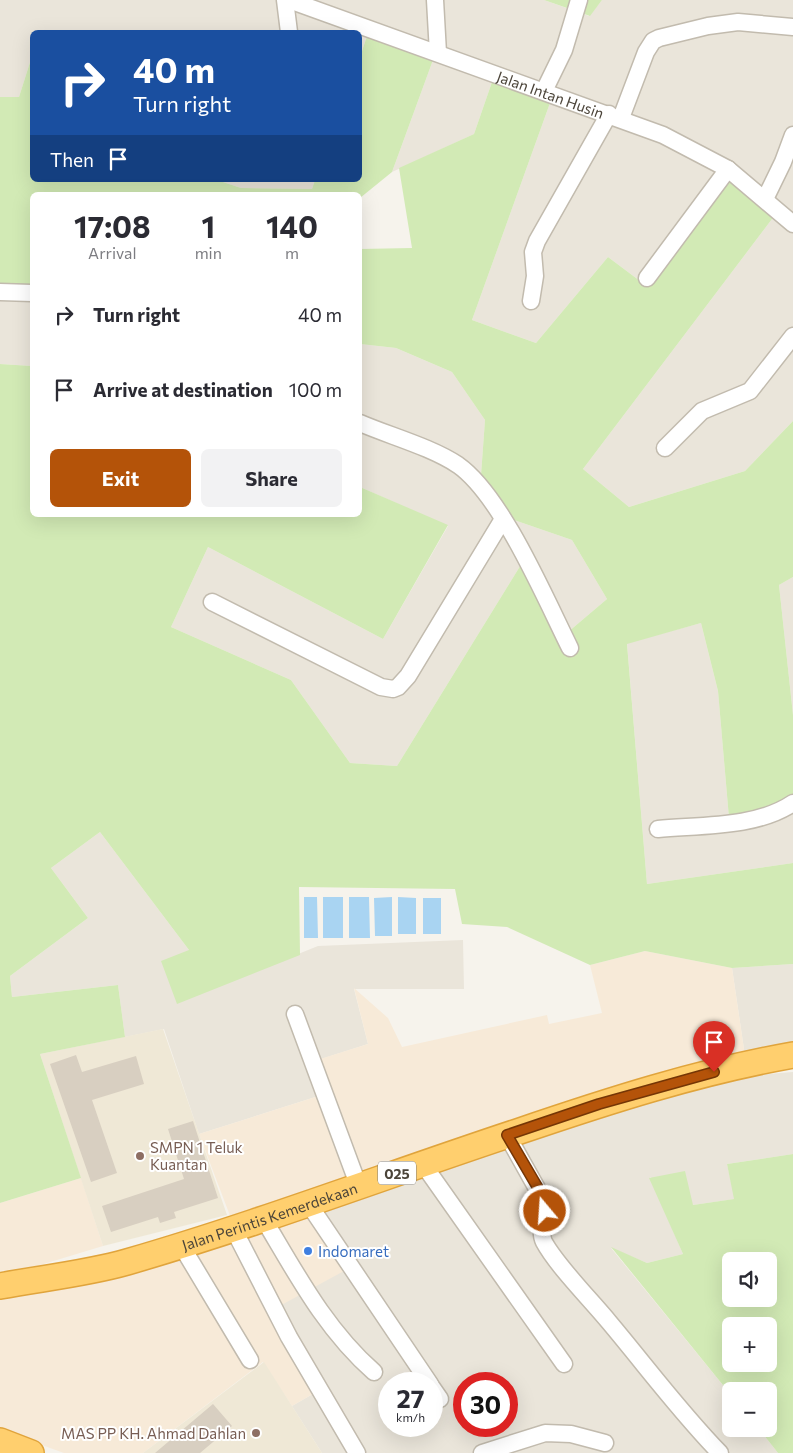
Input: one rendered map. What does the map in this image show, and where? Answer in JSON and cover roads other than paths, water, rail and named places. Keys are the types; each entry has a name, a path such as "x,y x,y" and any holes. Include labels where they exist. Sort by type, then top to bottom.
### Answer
{"highway":[{"name":"Jalan Perintis Kemerdekaan","path":"0,1286 82,1273 181,1245 359,1187 507,1135 677,1081 751,1062 793,1055"},
{"path":"0,1441 31,1453"}],"street":[{"path":"287,0 289,30"},
{"name":"Jalan Intan Husin","path":"287,0 544,90 663,135 728,169 793,224"},
{"path":"436,0 438,53"},
{"path":"544,90 564,50 579,0"},
{"path":"531,302 534,276 533,252 537,242 615,116 653,41 708,26 738,22 793,27"},
{"path":"765,199 783,162 793,134"},
{"path":"647,278 728,169"},
{"path":"0,292 30,293"},
{"path":"665,448 702,411 741,396 750,390 793,336"},
{"path":"362,424 456,464 478,482 503,519 570,648"},
{"path":"212,602 372,683 392,689 403,683 408,676 503,519"},
{"path":"658,829 744,821 778,811 793,803"},
{"path":"295,1014 359,1187"},
{"path":"507,1135 544,1201 545,1211 542,1234 552,1254 636,1354 688,1420 720,1453"},
{"path":"423,1164 564,1364"},
{"path":"308,1203 422,1372"},
{"path":"263,1218 316,1306 337,1336 374,1372"},
{"path":"233,1228 289,1337 358,1453"},
{"path":"181,1245 250,1360"},
{"path":"482,1453 546,1434 571,1434 606,1443"}],"water":[{"path":"304,897 317,897 318,938 304,938"},
{"path":"323,897 343,897 343,938 323,938"},
{"path":"349,897 369,897 370,938 349,938"},
{"path":"392,897 392,936 375,936 374,898"},
{"path":"398,897 416,898 416,934 398,934"},
{"path":"423,898 441,898 441,934 423,934"}],"place":[{"name":"SMPN 1 Teluk Kuantan","path":"140,1156"},
{"name":"Indomaret","path":"308,1251"},
{"name":"MAS PP KH. Ahmad Dahlan","path":"256,1433"}]}
